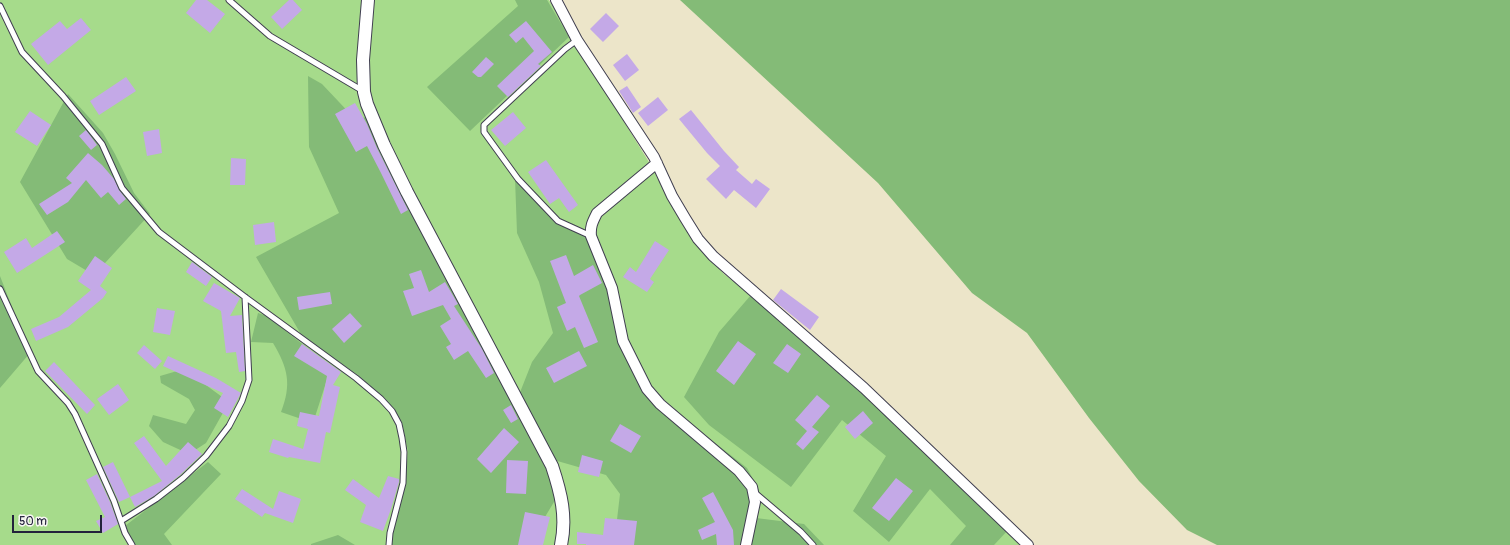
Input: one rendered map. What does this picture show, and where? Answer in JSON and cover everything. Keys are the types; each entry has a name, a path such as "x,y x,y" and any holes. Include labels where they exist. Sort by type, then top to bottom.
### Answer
{"street":[{"path":"368,0 363,60 364,92 367,104 384,145 552,466 562,499 564,526 561,545"},
{"path":"556,0 577,40 657,163 672,196 698,239 732,274 864,388 1028,545"},
{"path":"657,163 597,213 591,223 591,236 612,288 623,341 647,389 660,404 749,481 754,492 755,502 746,545"}],"lane":[{"path":"229,0 270,36 364,92"},
{"path":"0,6 22,52 63,96 102,144 122,188 142,214 159,232 356,378 387,405 396,418 402,438 404,452 403,483 390,533 389,545"},
{"path":"577,40 565,49 484,125 483,129 518,178 558,221 591,236"},
{"path":"0,289 38,371 68,403 75,414 132,545"},
{"path":"121,521 156,499 184,478 206,456 229,426 246,392 249,380 245,296"},
{"path":"754,492 801,532 812,545"}],"green space":[{"path":"0,0 549,0 652,167 691,237 724,274 782,319 1026,545 0,545"},
{"path":"515,0 547,0 569,37 470,131 427,87 518,6"},
{"path":"680,0 1510,0 1510,545 1217,545 1187,530 1139,481 1089,418 1027,333 972,293 878,183"},
{"path":"308,76 322,84 356,120 369,116 515,405 532,362 553,333 539,282 517,233 515,178 559,225 588,236 608,284 620,336 658,398 747,468 759,490 756,518 804,524 824,545 619,545 616,528 620,494 606,475 547,458 557,497 528,545 391,545 397,503 406,473 408,451 402,422 381,396 358,375 302,336 256,257 339,213 309,147"},
{"path":"68,94 103,133 134,193 150,214 94,275 67,259 20,182"},
{"path":"0,276 30,353 0,388"},
{"path":"751,295 782,319 1009,529 994,545 950,545 966,526 930,489 889,542 853,511 886,456 842,420 791,487 709,425 684,397 719,332"},
{"path":"258,313 267,316 331,367 313,423 281,412 286,393 287,376 282,360 273,343 251,342"},
{"path":"184,369 229,402 206,443 189,454 163,442 149,426 153,415 186,424 195,410 189,399 161,383 160,376"},
{"path":"208,462 221,474 164,534 172,545 135,545 131,541 125,526"},
{"path":"338,535 355,545 311,545 311,544"}],"building":[{"path":"196,0 207,0 225,14 210,33 186,13"},
{"path":"289,0 293,0 302,10 282,29 271,17"},
{"path":"606,13 619,26 603,42 590,29"},
{"path":"81,18 91,30 48,65 31,44 60,21 67,29"},
{"path":"526,21 552,52 538,64 541,66 508,97 497,86 534,51 523,37 516,43 509,35"},
{"path":"627,54 639,70 625,81 613,65"},
{"path":"486,57 494,64 481,77 478,77 472,72"},
{"path":"126,77 136,91 99,115 90,101"},
{"path":"627,86 641,107 633,113 619,91"},
{"path":"658,97 668,110 648,126 638,113"},
{"path":"355,103 367,124 377,148 408,210 401,214 367,146 356,152 335,114"},
{"path":"691,110 739,167 736,170 752,184 756,179 770,189 756,208 734,190 726,199 706,179 720,166 707,153 679,119"},
{"path":"30,111 51,125 37,146 15,132"},
{"path":"513,112 526,128 505,146 491,130"},
{"path":"159,129 162,153 147,156 143,132"},
{"path":"86,130 97,145 91,150 79,136"},
{"path":"88,153 102,165 114,179 119,190 126,199 119,205 108,192 101,198 86,180 68,202 47,215 39,204 72,183 66,178"},
{"path":"231,158 246,159 245,185 230,185"},
{"path":"546,160 578,205 569,212 559,198 550,204 528,172"},
{"path":"274,222 276,242 255,245 253,225"},
{"path":"57,231 65,242 17,273 4,252 26,238 32,248"},
{"path":"655,241 669,250 650,279 654,282 647,292 623,277 630,267 636,272"},
{"path":"566,255 574,276 593,265 602,283 579,296 598,342 584,348 575,327 567,331 557,307 566,303 550,261"},
{"path":"95,256 112,268 100,286 107,292 103,298 68,327 36,341 31,329 59,317 91,290 78,281"},
{"path":"192,262 212,277 206,286 186,272"},
{"path":"421,270 429,292 445,282 458,304 454,306 482,349 494,373 486,378 468,351 454,360 446,347 451,344 440,326 451,319 443,305 412,316 403,291 414,288 409,274"},
{"path":"214,283 240,298 230,316 242,315 245,371 239,372 236,352 226,353 221,311 203,301"},
{"path":"781,289 819,317 810,330 773,300"},
{"path":"330,292 332,304 299,310 297,297"},
{"path":"157,308 175,311 170,335 153,332"},
{"path":"350,313 362,326 344,343 332,329"},
{"path":"738,341 756,354 734,385 716,371"},
{"path":"302,344 341,372 333,385 340,387 330,433 326,432 320,463 288,458 269,452 273,439 303,449 308,429 297,426 300,412 319,416 327,376 294,356"},
{"path":"787,344 801,354 788,373 773,363"},
{"path":"144,345 162,361 155,369 137,353"},
{"path":"579,351 587,366 554,383 546,368"},
{"path":"168,356 216,378 241,393 228,417 214,408 223,393 163,366"},
{"path":"54,362 95,405 87,414 45,371"},
{"path":"118,384 129,400 109,415 97,399"},
{"path":"817,395 830,406 812,427 819,432 803,450 796,444 807,431 795,420"},
{"path":"511,405 518,419 511,423 503,410"},
{"path":"863,411 873,423 855,439 845,427"},
{"path":"620,424 641,436 631,453 610,441"},
{"path":"504,428 519,442 491,473 477,459"},
{"path":"144,436 166,466 188,442 202,454 180,475 154,496 135,507 130,497 162,481 134,443"},
{"path":"582,455 603,461 599,477 578,472"},
{"path":"507,460 528,461 526,494 506,493"},
{"path":"113,462 130,497 119,502 103,467"},
{"path":"97,474 118,524 103,533 96,521 105,517 86,480"},
{"path":"388,476 399,479 399,482 383,531 360,522 366,505 345,490 353,479 379,498"},
{"path":"896,478 913,491 889,521 872,508"},
{"path":"242,489 273,509 279,491 301,499 293,523 265,513 262,517 235,499"},
{"path":"713,492 733,530 734,545 717,545 716,534 702,540 698,530 715,522 702,498"},
{"path":"525,512 550,517 543,545 518,545"},
{"path":"605,518 637,521 634,545 577,544 577,532 603,535"}]}
